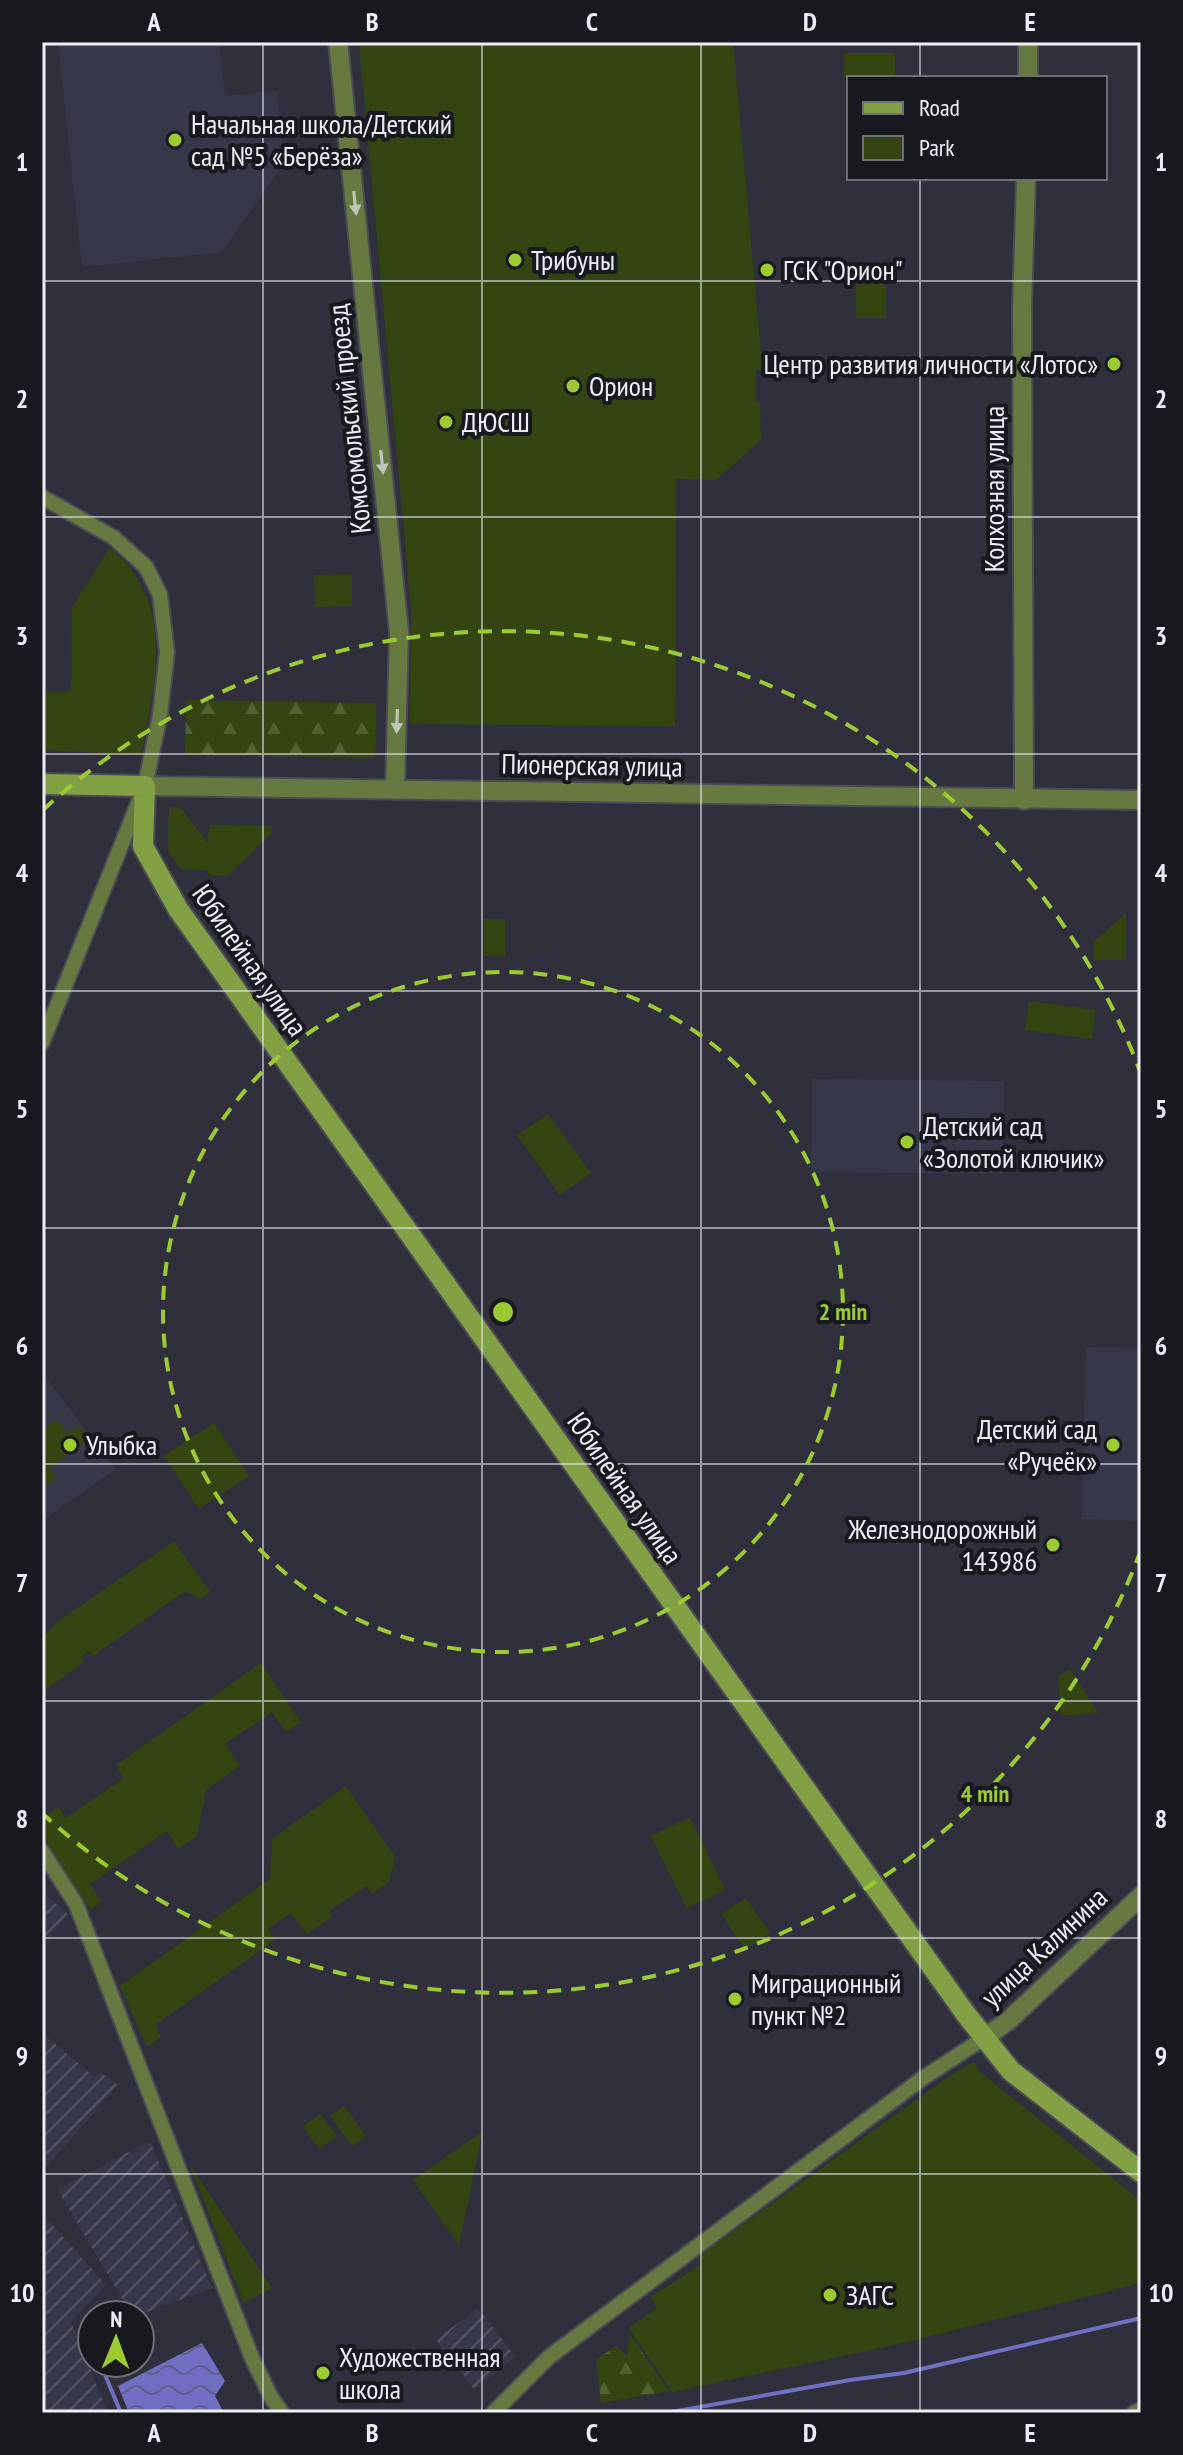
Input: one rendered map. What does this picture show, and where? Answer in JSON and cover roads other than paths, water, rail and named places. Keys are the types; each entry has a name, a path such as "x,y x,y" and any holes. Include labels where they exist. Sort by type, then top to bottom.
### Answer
{"main road":[{"name":"Пионерская улица","path":"42,784 145,786"},
{"path":"143,846 145,786"},
{"name":"Юбилейная улица","path":"143,846 178,909 984,2038 1011,2071 1141,2172"}],"street":[{"name":"Комсомольский проезд","path":"338,42 399,632 395,790"},
{"path":"1028,42 1028,76"},
{"name":"Колхозная улица","path":"1024,800 1022,306 1026,180"},
{"path":"42,497 123,544 146,567 160,595 166,630 166,669 160,715 145,786 42,1043"},
{"name":"Пионерская улица","path":"145,786 1141,800"},
{"path":"122,846 143,846"},
{"path":"42,1851 76,1904 252,2358 282,2413"},
{"name":"улица Калинина","path":"984,2038 1008,2021 1141,1896"},
{"path":"493,2413 549,2357 923,2078 984,2038"},
{"path":"1134,2413 1141,2410"}],"water":[{"path":"202,2343 225,2381 215,2396 224,2413 129,2413 118,2386 132,2379 156,2379 156,2367"}],"waterway":[{"path":"666,2413 904,2373 1141,2318"},
{"path":"107,2379 121,2413"}],"place":[{"name":"Начальная школа/Детский сад №5 «Берёза»","path":"175,140"},
{"name":"Трибуны","path":"515,260"},
{"name":"ГСК \"Орион\"","path":"767,270"},
{"name":"Центр развития личности «Лотос»","path":"1114,364"},
{"name":"Орион","path":"573,386"},
{"name":"ДЮСШ","path":"446,422"},
{"name":"Детский сад «Золотой ключик»","path":"907,1142"},
{"name":"Улыбка","path":"70,1445"},
{"name":"Детский сад «Ручеёк»","path":"1113,1445"},
{"name":"Железнодорожный 143986","path":"1053,1545"},
{"name":"Миграционный пункт №2","path":"735,1999"},
{"name":"ЗАГС","path":"830,2295"},
{"name":"Художественная школа","path":"323,2373"}]}
